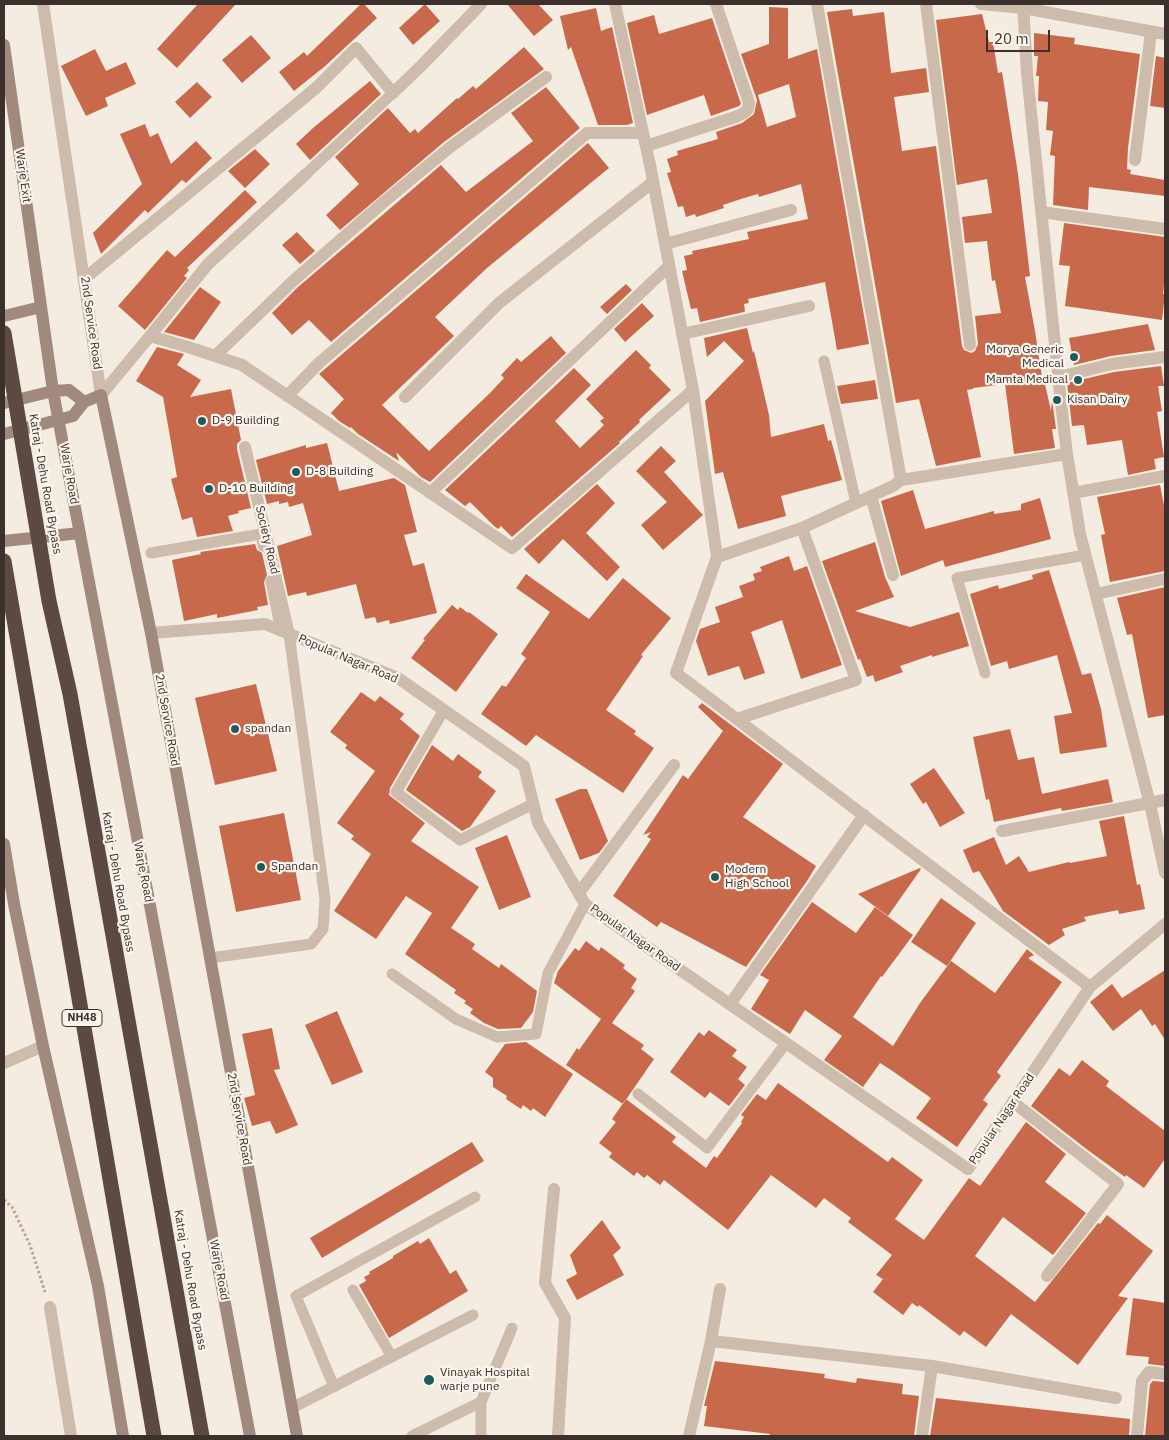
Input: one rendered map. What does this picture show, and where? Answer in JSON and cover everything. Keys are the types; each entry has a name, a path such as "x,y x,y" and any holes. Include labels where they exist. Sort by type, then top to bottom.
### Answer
{"highway":[{"name":"Katraj - Dehu Road Bypass","path":"4,333 49,601 70,694 202,1436"},
{"name":"NH48","path":"4,560 154,1436"}],"street":[{"name":"2nd Service Road","path":"43,4 101,395 151,634 297,1436"},
{"path":"84,279 316,88 356,48 393,93 422,66 481,4"},
{"path":"615,4 646,146 693,390 717,557 676,673 1090,987"},
{"path":"646,146 738,116 748,109 749,103 716,4"},
{"path":"817,4 901,480"},
{"path":"926,4 970,345"},
{"path":"981,4 1023,6 1157,33"},
{"path":"1023,6 1027,73 1041,212 1067,454 1073,493 1085,554 1150,804 1165,873"},
{"path":"1135,160 1157,33 1165,23"},
{"name":"Warje Exit","path":"4,45 41,307"},
{"path":"215,356 293,281 385,201 449,148 546,77"},
{"path":"287,396 319,363 587,134 643,133"},
{"path":"4,434 73,416 84,402 101,395 208,264 306,174"},
{"path":"404,397 499,303 653,182"},
{"path":"665,244 791,210"},
{"path":"1041,212 1165,229"},
{"path":"430,493 669,266"},
{"path":"682,334 809,306"},
{"path":"4,316 41,307"},
{"name":"Warje Road","path":"41,307 53,391 250,1436"},
{"path":"150,336 242,365 512,548 693,390"},
{"path":"1059,377 1112,364 1165,357"},
{"path":"4,403 53,391 69,390 84,402"},
{"name":"Society Road","path":"245,447 285,632"},
{"path":"717,557 802,528 893,486 901,480 1067,454"},
{"path":"1073,493 1165,476"},
{"path":"871,496 894,575"},
{"path":"737,719 856,680 802,528"},
{"path":"4,541 80,533"},
{"path":"1096,594 1165,579"},
{"name":"Popular Nagar Road","path":"151,634 265,624 398,678 524,766 538,823 582,898 730,1004 968,1169 1090,987 1165,924"},
{"path":"582,898 674,764"},
{"path":"1002,831 1165,800"},
{"path":"730,1004 864,815"},
{"path":"4,844 14,904 44,1046 98,1286 123,1436"},
{"path":"4,1063 44,1046"},
{"path":"1013,1102 1118,1184 1047,1276"},
{"path":"554,1189 545,1283 565,1318 558,1436"},
{"path":"689,1436 711,1341 720,1290"},
{"path":"50,1307 71,1436"},
{"path":"711,1341 932,1366 1116,1398"},
{"path":"922,1436 932,1366"},
{"path":"1137,1436 1142,1381 1149,1372 1165,1374"}],"lane":[{"path":"306,174 393,93"},
{"path":"824,361 856,503"},
{"path":"151,553 261,534 285,632 325,899 322,929 311,944 210,958"},
{"path":"985,673 957,578 1085,554"},
{"path":"444,710 396,792 460,840 533,804"},
{"path":"392,974 456,1019 497,1037 536,1034 548,972 582,898"},
{"path":"638,1094 707,1148 786,1043"},
{"path":"334,1387 296,1296 475,1197"},
{"path":"353,1290 392,1357"},
{"path":"292,1408 474,1315"},
{"path":"481,1436 481,1402 512,1328"},
{"path":"412,1436 481,1402"}],"path":[{"path":"4,1200 12,1206 30,1245 50,1307"}],"building":[{"path":"198,4 236,4 177,68 157,49"},
{"path":"361,4 364,4 377,18 324,67 294,91 279,72 304,52 307,56"},
{"path":"425,4 440,21 413,45 399,28"},
{"path":"507,4 538,4 553,20 534,36"},
{"path":"769,7 788,8 788,59 817,49 869,344 837,350 825,282 748,299 749,303 744,304 744,312 700,322 697,308 691,309 682,271 687,270 684,256 693,254 692,251 749,239 747,232 808,219 801,184 759,197 758,194 741,199 723,205 724,208 696,217 695,214 686,217 683,206 678,207 667,173 671,172 667,159 678,155 677,151 718,139 716,132 742,123 754,114 757,100 741,54 769,44","holes":["789,84 796,117 767,127 758,95"]},
{"path":"596,8 601,31 612,27 633,123 627,125 598,125 571,47 568,50 560,16"},
{"path":"852,9 853,16 884,12 891,73 926,68 929,92 894,97 902,151 936,146 962,346 964,350 971,353 975,351 978,344 975,316 1001,313 995,280 992,281 987,241 965,243 962,217 992,213 987,179 957,185 936,20 982,14 989,42 993,42 998,73 1002,72 1018,174 1030,276 1025,277 1043,384 1045,384 1051,411 1052,399 1056,429 1052,429 1055,448 1014,454 1005,384 973,388 967,390 981,457 936,466 919,399 896,403 827,12"},
{"path":"654,15 659,34 712,18 741,104 739,106 711,116 704,95 647,115 627,23"},
{"path":"1034,33 1075,38 1074,44 1140,54 1127,169 1131,170 1130,174 1165,180 1165,196 1089,187 1088,210 1053,205 1055,156 1050,155 1053,131 1046,130 1048,102 1038,101 1039,76 1036,76 1038,56 1034,56"},
{"path":"251,35 271,58 242,83 222,60"},
{"path":"524,47 544,69 444,142 340,230 326,215 359,184 335,157 388,108 410,133 415,129 418,133 457,98 473,86 476,89"},
{"path":"95,49 106,71 126,62 136,84 105,98 108,106 86,116 61,66"},
{"path":"1156,56 1165,58 1165,108 1150,106"},
{"path":"370,81 381,94 310,160 296,144"},
{"path":"197,82 212,97 190,118 175,102"},
{"path":"546,87 580,128 331,342 309,320 292,335 272,313 298,287 441,165 466,192 533,141 511,113"},
{"path":"145,124 150,137 158,133 171,164 196,141 212,158 186,183 182,180 148,213 145,210 101,254 93,233 142,184 120,134"},
{"path":"588,143 609,168 487,268 435,317 454,336 382,405 429,451 490,393 504,378 501,375 517,358 521,362 551,336 566,353 430,482 421,477 396,452 399,461 358,434 351,427 339,421 331,413 344,399 319,374"},
{"path":"255,149 270,164 245,188 228,171"},
{"path":"245,190 257,202 187,268 189,270 184,276 187,278 145,330 118,306 167,250 175,257"},
{"path":"1064,223 1165,237 1163,294 1165,294 1162,320 1065,306 1070,266 1059,265"},
{"path":"297,232 315,251 300,264 282,245"},
{"path":"626,284 632,290 607,314 600,307"},
{"path":"200,287 221,302 194,340 164,332"},
{"path":"642,303 654,316 625,342 614,329"},
{"path":"1148,324 1155,350 1111,356 1074,365 1069,338"},
{"path":"747,328 769,415 771,437 824,424 828,441 831,440 842,480 781,496 786,516 738,529 723,472 715,474 705,401 744,361 724,341 707,357 704,338"},
{"path":"157,347 184,354 177,365 201,380 190,397 231,389 241,440 237,444 237,449 251,508 228,516 233,531 197,537 192,517 182,520 171,479 177,477 163,397 136,381"},
{"path":"636,350 651,365 649,368 671,390 639,420 640,422 620,443 512,537 501,526 498,529 494,526 470,502 465,506 445,490 574,368 591,385 555,421 580,448 604,425 600,421 604,418 586,399"},
{"path":"1161,366 1164,386 1158,386 1162,411 1157,412 1164,457 1154,459 1156,469 1128,475 1122,440 1087,445 1084,425 1072,426 1067,383 1114,372"},
{"path":"875,380 878,399 841,404 837,386"},
{"path":"327,443 339,491 394,478 405,485 417,532 404,535 413,566 424,563 437,613 390,624 389,620 377,623 375,617 365,619 356,584 307,596 306,592 288,596 277,546 312,535 303,503 289,507 288,502 279,504 279,501 267,504 256,460 306,445 306,448"},
{"path":"661,446 676,461 664,472 703,515 663,550 641,525 667,502 636,471"},
{"path":"597,484 615,503 586,533 620,567 607,581 563,539 539,564 524,549"},
{"path":"1160,485 1165,511 1165,571 1110,582 1101,535 1105,534 1097,497"},
{"path":"913,490 925,529 994,511 994,514 1021,510 1021,504 1040,498 1051,539 945,567 943,560 901,576 881,501"},
{"path":"875,542 885,577 894,597 855,611 910,627 959,612 969,646 932,657 932,655 900,666 903,672 875,682 873,675 867,677 860,659 858,660 822,561"},
{"path":"255,544 257,550 262,553 267,575 264,582 268,605 257,607 258,610 217,618 217,614 184,621 172,560 201,554 200,552"},
{"path":"789,556 794,571 807,566 842,665 801,679 782,620 751,632 765,673 744,680 739,666 708,676 696,641 700,629 720,622 715,607 743,597 739,586 755,580 753,574 762,571 760,567"},
{"path":"1049,570 1082,675 1091,673 1101,709 1107,747 1060,754 1054,716 1072,713 1057,655 1009,669 1007,661 991,666 970,594 998,585 999,589 1033,579 1032,575"},
{"path":"526,574 589,619 623,578 671,618 641,655 643,656 606,710 636,731 634,734 654,748 623,793 536,735 526,746 481,714 502,685 506,687 526,658 521,654 550,612 516,588"},
{"path":"1165,587 1165,715 1148,718 1132,634 1127,635 1117,598"},
{"path":"452,605 458,610 460,607 469,612 498,634 456,692 411,658 425,640 423,639"},
{"name":"spandan","path":"256,684 277,771 215,785 195,698"},
{"path":"361,692 375,702 380,696 404,714 400,719 420,736 390,788 389,795 425,823 411,841 479,887 451,928 475,944 472,949 499,968 501,964 537,991 533,1012 521,1028 498,1029 484,1023 470,1013 473,1009 464,1003 466,1001 454,993 456,990 405,954 432,913 406,896 376,939 334,911 371,854 351,839 354,836 337,823 375,771 345,748 347,745 330,732"},
{"name":"Modern High School","path":"702,703 783,764 743,817 816,866 746,967 661,922 657,927 613,896 651,839 647,837 651,832 643,835 683,775 688,779 723,731 698,707"},
{"path":"1010,729 1018,760 1034,757 1042,794 1108,779 1113,802 1062,811 1061,808 994,822 989,799 986,800 973,737"},
{"path":"432,745 453,761 458,754 482,772 478,777 496,791 470,827 462,831 406,790"},
{"path":"934,768 965,813 940,827 926,802 923,804 910,784"},
{"path":"580,789 587,789 608,841 599,853 580,860 555,799"},
{"name":"Spandan","path":"284,813 301,900 236,912 219,826"},
{"path":"1124,816 1137,885 1140,884 1145,909 1119,914 1118,910 1084,917 1086,921 1062,929 1065,935 1049,945 1003,911 979,871 973,873 963,850 994,837 1006,865 1019,856 1029,872 1069,862 1107,856 1099,821"},
{"path":"507,835 531,897 499,910 475,848"},
{"path":"920,868 888,916 858,894"},
{"path":"941,898 976,923 947,966 911,942"},
{"path":"812,902 856,933 875,907 913,935 881,976 853,1017 893,1046 920,1003 951,961 995,993 1027,949 1034,955 1028,958 1062,982 997,1072 1001,1076 983,1100 988,1104 957,1147 916,1118 931,1098 891,1070 880,1063 863,1087 824,1060 842,1036 805,1010 790,1034 751,1009 769,980 760,975"},
{"path":"586,941 599,951 601,947 625,965 623,968 637,979 631,988 635,991 612,1023 644,1045 641,1049 654,1059 623,1104 566,1065 577,1048 579,1050 601,1019 554,983 558,971 575,948 579,951"},
{"path":"1165,970 1165,1040 1155,1024 1152,1026 1141,1009 1113,1031 1090,1002 1112,984 1122,998"},
{"path":"337,1011 363,1072 332,1085 305,1025"},
{"path":"272,1028 280,1069 274,1070 298,1125 276,1134 270,1121 252,1126 244,1098 255,1095 242,1034"},
{"path":"709,1030 737,1050 732,1056 747,1067 738,1079 745,1085 729,1106 710,1092 705,1098 670,1072 699,1032 704,1036"},
{"path":"526,1042 573,1074 545,1117 533,1108 531,1111 523,1105 521,1109 506,1099 507,1096 493,1087 493,1078 485,1072 505,1044"},
{"path":"1082,1060 1109,1081 1106,1086 1165,1131 1165,1159 1144,1188 1089,1151 1031,1106 1059,1068 1070,1076"},
{"path":"778,1083 888,1162 892,1157 923,1180 895,1219 924,1240 969,1178 980,1186 1026,1122 1066,1154 1045,1182 1086,1213 1053,1255 1003,1217 975,1256 1035,1302 1098,1223 1100,1224 1107,1215 1153,1251 1118,1296 1128,1298 1078,1365 1011,1314 986,1347 964,1331 960,1336 919,1305 918,1307 912,1303 903,1315 873,1292 883,1279 876,1275 892,1255 848,1222 851,1218 824,1198 816,1208 771,1175 728,1230 664,1180 660,1185 647,1175 644,1178 637,1172 634,1176 609,1157 612,1153 599,1143 616,1122 612,1119 626,1099 676,1137 672,1142 706,1168 714,1156 717,1158 742,1123 744,1117 741,1115 757,1094 766,1100"},
{"path":"472,1142 484,1161 322,1258 310,1238"},
{"path":"602,1220 621,1248 613,1255 624,1275 577,1300 566,1280 577,1274 570,1255"},
{"path":"429,1238 450,1274 456,1270 468,1291 389,1338 359,1285 366,1281 364,1277 370,1274 369,1272 418,1241 420,1244"},
{"path":"1133,1298 1165,1303 1165,1366 1148,1364 1149,1357 1126,1355"},
{"path":"715,1361 825,1374 824,1378 856,1383 857,1378 903,1384 902,1394 919,1396 914,1436 770,1436 770,1434 704,1426 707,1406 704,1406"},
{"path":"1153,1381 1165,1382 1165,1436 1145,1436 1150,1384"},
{"path":"936,1398 1130,1419 1129,1436 930,1436"}],"place":[{"name":"Morya Generic Medical","path":"1074,357"},
{"name":"Mamta Medical","path":"1078,380"},
{"name":"Kisan Dairy","path":"1057,400"},
{"name":"D-9 Building","path":"202,421"},
{"name":"D-8 Building","path":"296,472"},
{"name":"D-10 Building","path":"209,489"},
{"name":"spandan","path":"235,729"},
{"name":"Spandan","path":"261,867"},
{"name":"Modern High School","path":"715,877"},
{"name":"Vinayak Hospital warje pune","path":"429,1380"}]}
